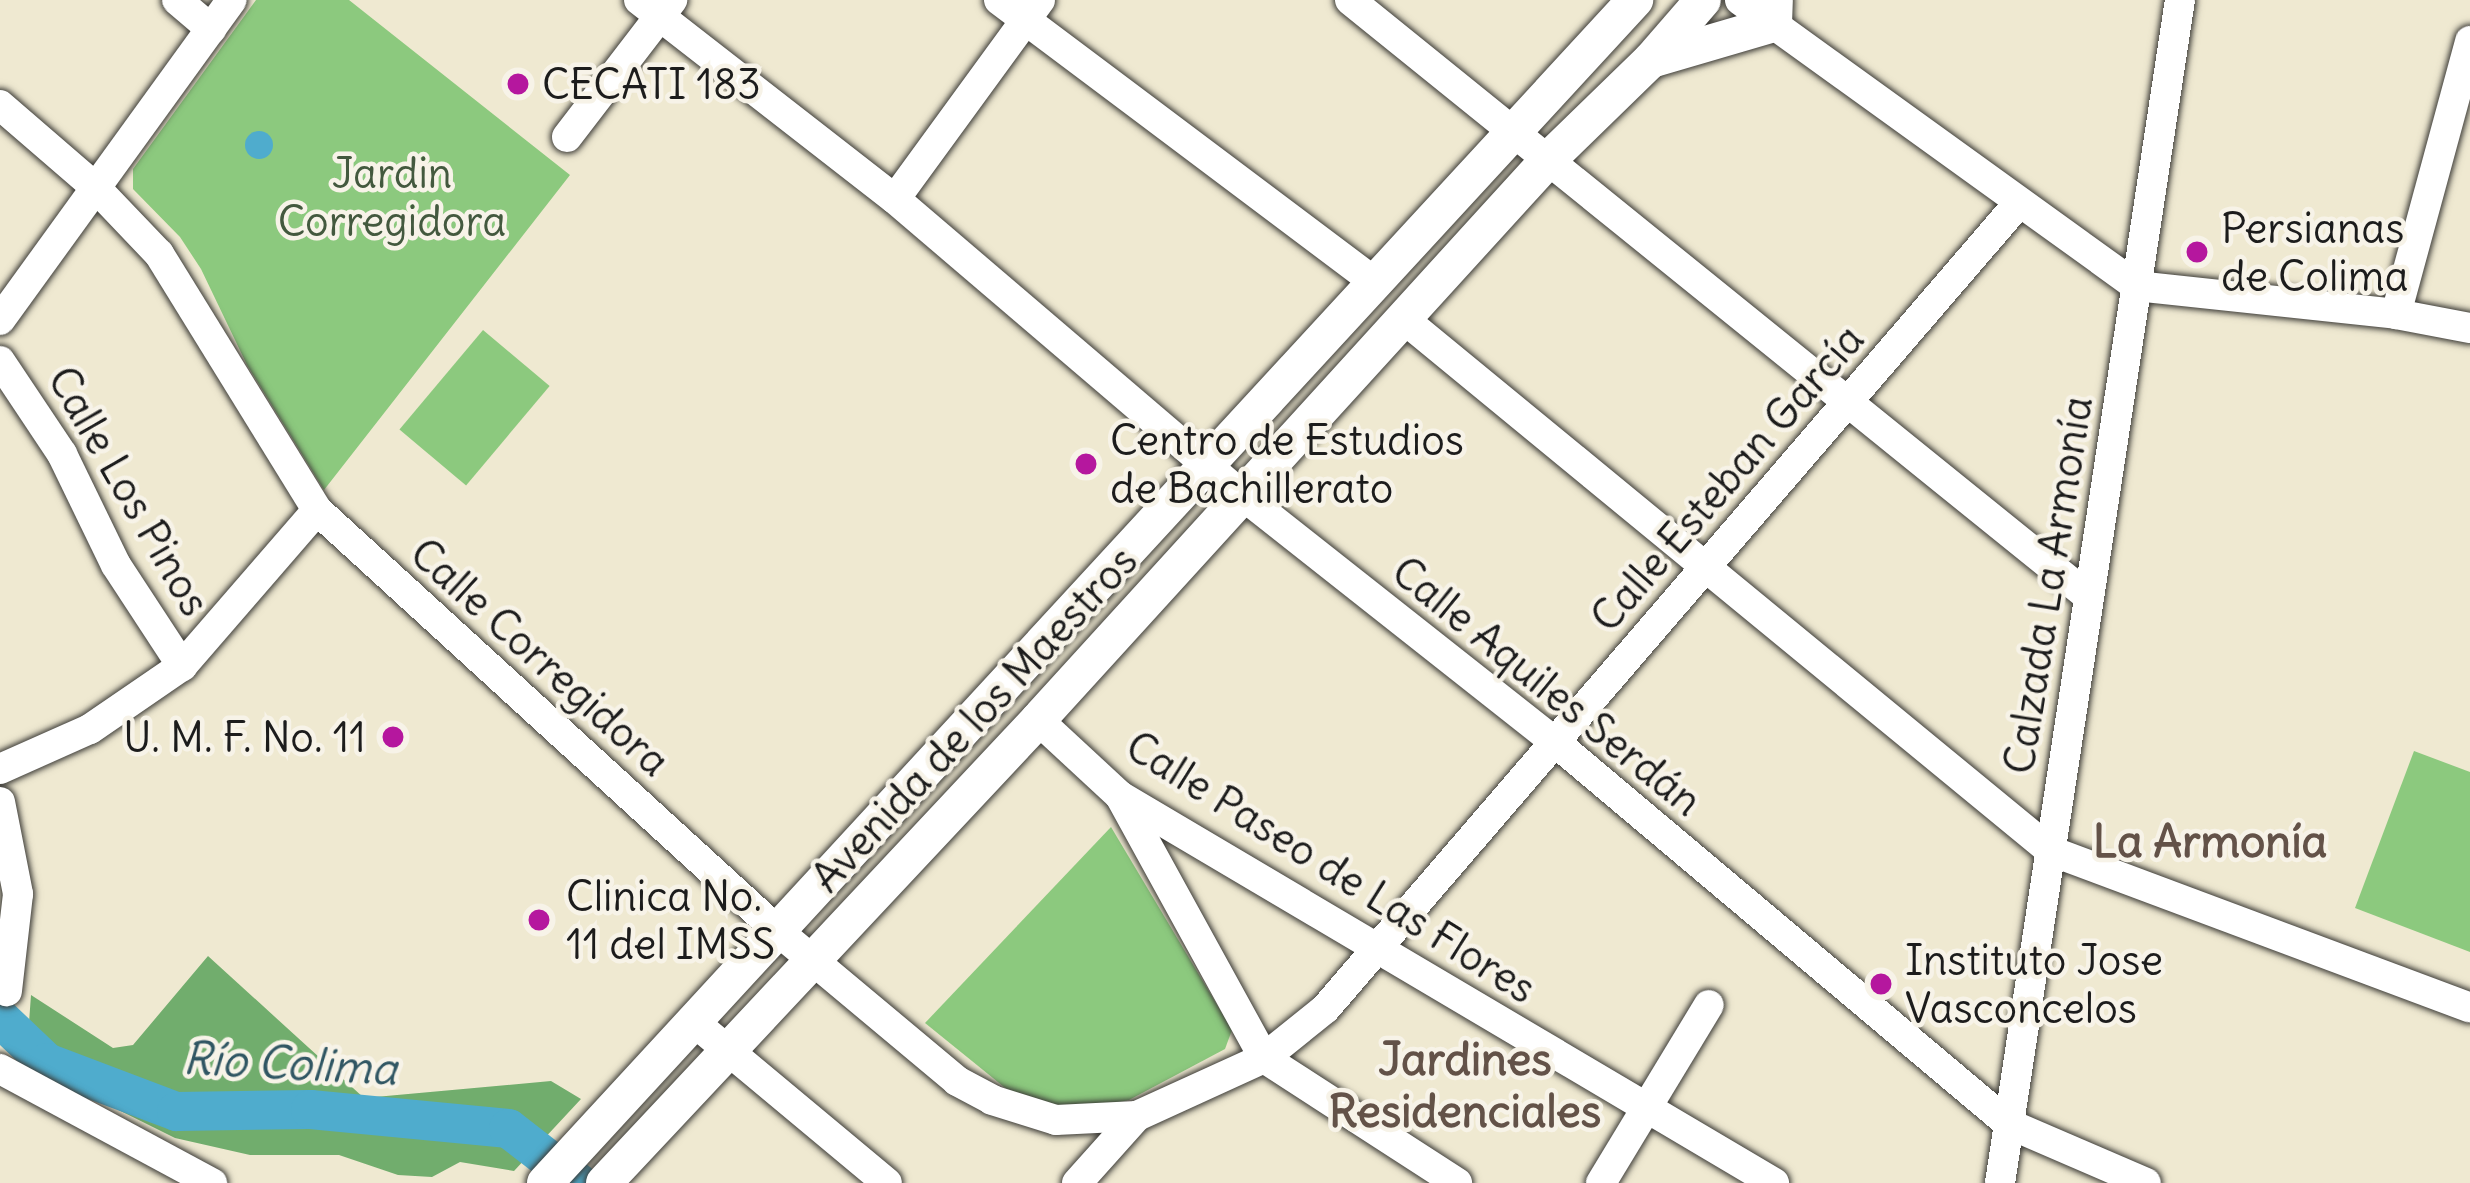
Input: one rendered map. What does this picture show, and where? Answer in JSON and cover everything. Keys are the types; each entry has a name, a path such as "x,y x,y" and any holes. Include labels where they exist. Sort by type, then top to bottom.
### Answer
{"main road":[{"name":"Avenida de los Maestros","path":"604,1183 1038,721 1548,160 1651,60 1702,0"},
{"name":"Avenida de los Maestros","path":"545,1183 1625,5"},
{"path":"1651,60 1775,12"}],"street":[{"path":"177,0 211,29"},
{"path":"0,320 232,0"},
{"path":"999,0 1033,10 1375,282"},
{"path":"1350,0 2089,597"},
{"path":"1740,0 1775,12 2017,205 2137,286 2396,314 2470,328"},
{"name":"Calzada La Armonía","path":"2000,1183 2180,0"},
{"path":"567,136 657,6"},
{"name":"Calle Aquiles Serdán","path":"657,6 895,199 1205,465 1555,742 2009,1124 2146,1183"},
{"path":"895,199 1033,10"},
{"path":"2396,314 2470,41"},
{"name":"Calle Corregidora","path":"0,106 96,188 159,254 200,312 233,379 317,510 779,932 957,1081 992,1100 1056,1120 1137,1116"},
{"name":"Calle Esteban García","path":"1077,1183 1137,1116 1264,1058 1325,1009 2017,205"},
{"path":"1405,320 2050,851 2470,1008"},
{"name":"Calle Los Pinos","path":"0,361 62,454 116,565 182,665"},
{"path":"0,769 90,729 182,665 317,510"},
{"name":"Calle Paseo de Las Flores","path":"1038,721 1120,796 1774,1183"},
{"path":"1120,796 1264,1058 1457,1183"},
{"path":"0,802 18,894 7,991"},
{"path":"1601,1183 1708,1005"},
{"path":"694,1022 887,1183"},
{"path":"0,1069 212,1183"}],"green space":[{"name":"Jardin Corregidora","path":"256,0 349,0 570,175 324,490 247,365 201,269 180,237 133,189 133,169"},
{"path":"483,330 550,386 466,486 399,430"},
{"path":"2414,751 2470,772 2470,952 2355,908"},
{"path":"1111,827 1232,1030 1225,1049 1129,1100 1075,1112 1009,1091 925,1023"},
{"path":"208,956 364,1098 551,1081 581,1099 514,1171 460,1162 432,1177 398,1175 339,1155 250,1155 175,1138 26,1064 31,995 113,1048 133,1045"}],"water":[{"path":"259,131 269,135 273,145 269,155 259,159 249,155 245,145 249,135"}],"waterway":[{"name":"Río Colima","path":"0,1018 46,1062 176,1111 310,1109 508,1128 579,1183"}],"place":[{"name":"CECATI 183","path":"518,84"},
{"name":"Persianas de Colima","path":"2197,252"},
{"name":"Centro de Estudios de Bachillerato","path":"1086,464"},
{"name":"U. M. F. No. 11","path":"393,737"},
{"name":"Clinica No. 11 del IMSS","path":"539,920"},
{"name":"Instituto Jose Vasconcelos","path":"1881,984"}],"district":[{"name":"La Armonía","path":"2210,842"},
{"name":"Jardines Residenciales","path":"1465,1086"}]}
